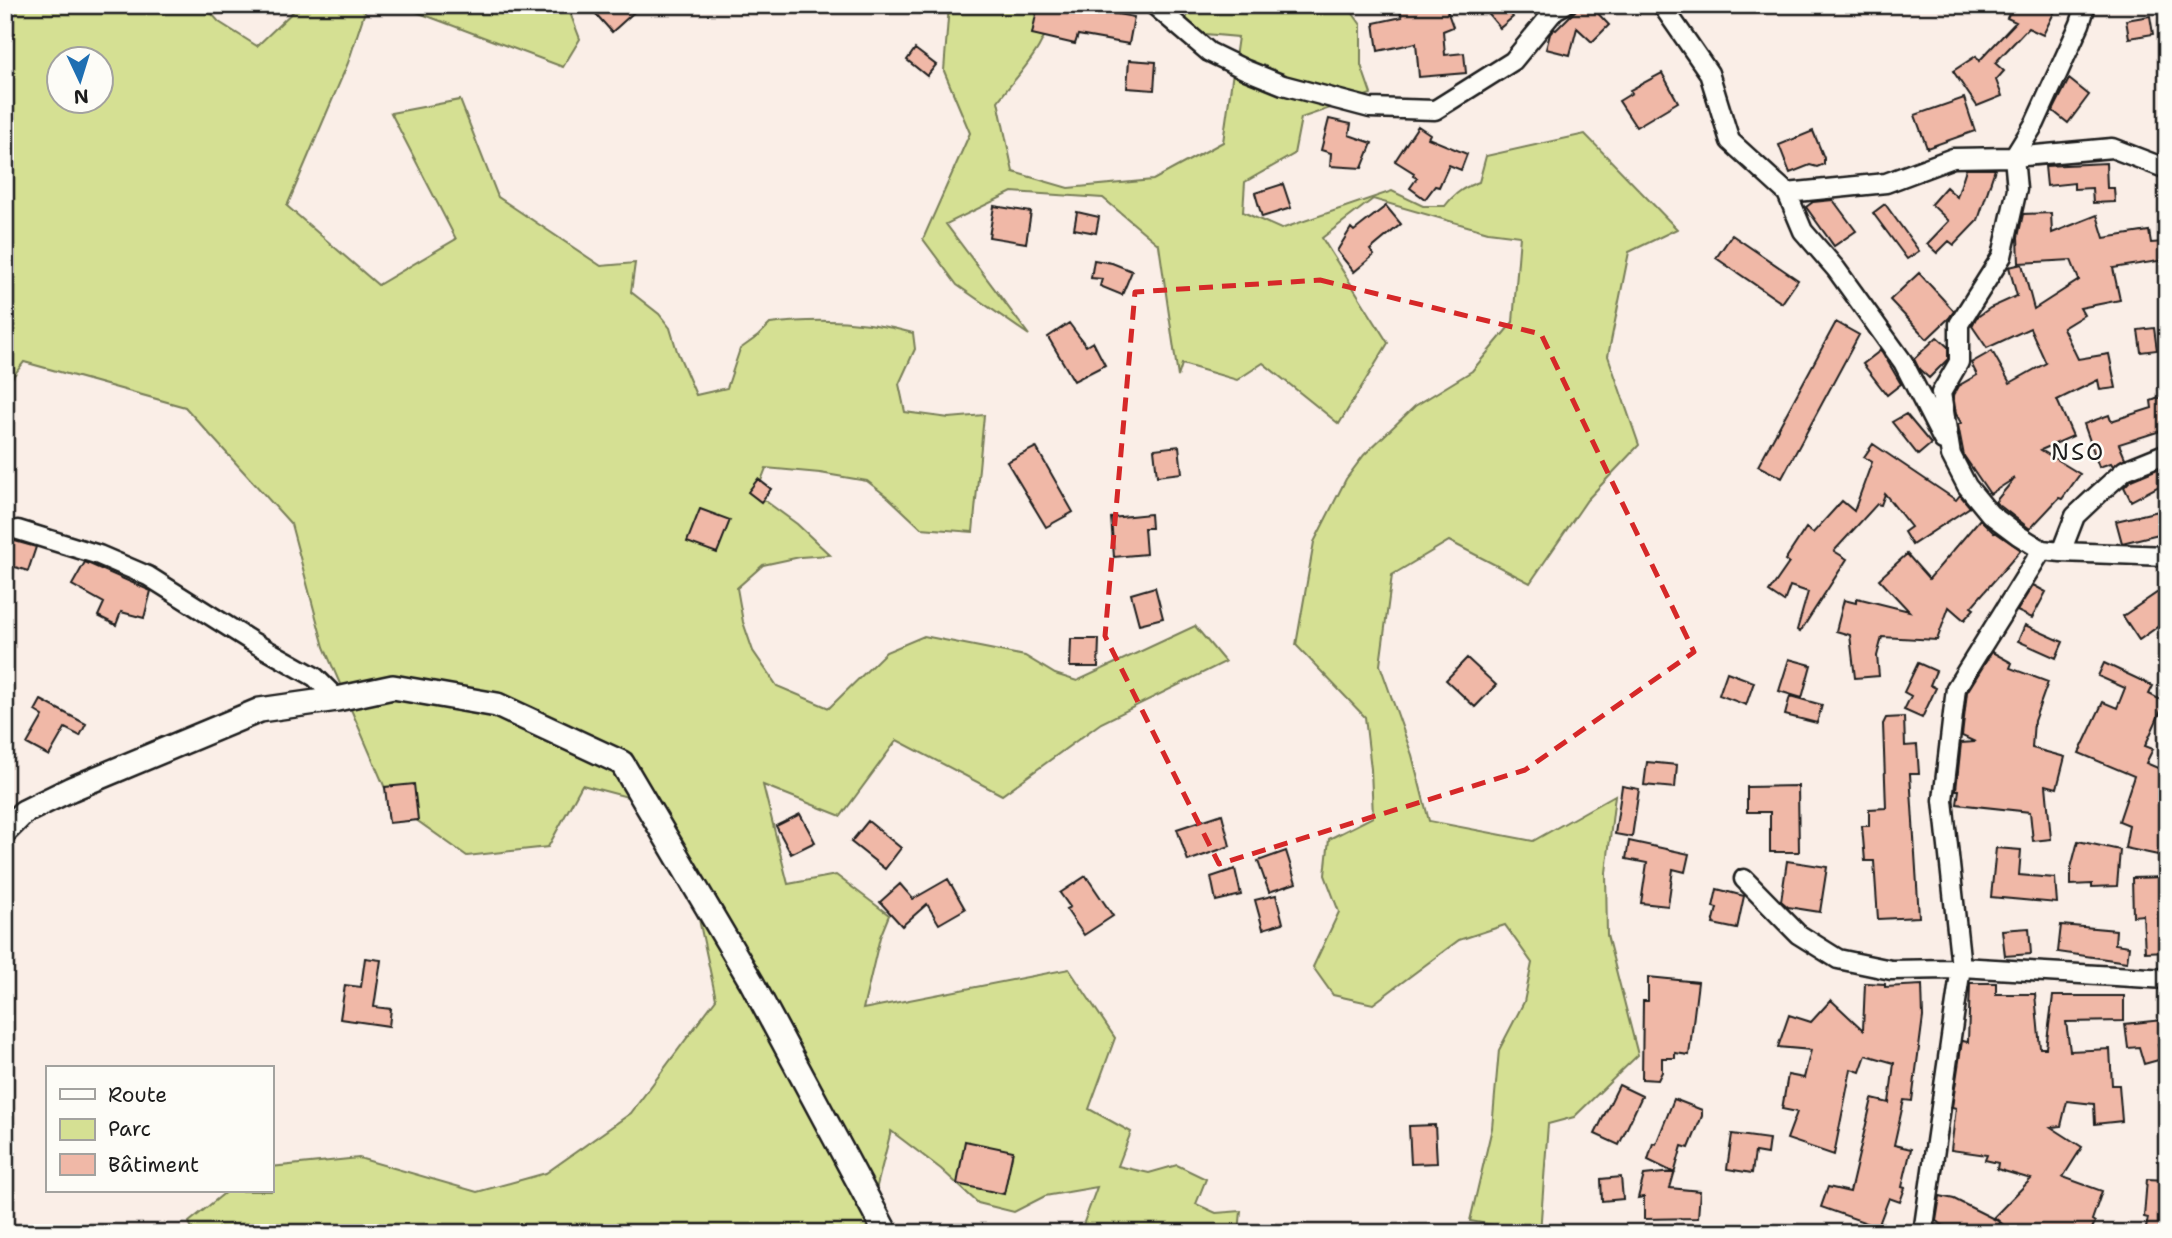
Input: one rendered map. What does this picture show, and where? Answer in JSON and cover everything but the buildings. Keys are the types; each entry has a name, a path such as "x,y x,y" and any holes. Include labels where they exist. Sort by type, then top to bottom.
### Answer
{"street":[{"path":"1154,5 1209,52 1283,85 1370,108 1435,110 1513,61 1555,10 1564,5"},
{"path":"1662,5 1709,73 1730,141 1787,193 1803,231 1836,270 1903,362 1967,486 1990,514 2042,550 2167,556"},
{"path":"1951,455 1941,393 1959,362 1959,324 2002,256 2017,189 2014,157 2035,123 2086,5"},
{"path":"1787,193 1886,183 1953,158 2014,157 2112,148 2167,169"},
{"path":"2061,552 2075,516 2093,499 2125,470 2167,453"},
{"path":"18,530 99,555 148,576 251,641 315,677 337,699"},
{"path":"1923,1233 1961,967 1943,800 1956,688 2042,550"},
{"path":"5,831 24,812 260,710 337,699 393,687 497,705 622,763 752,984 886,1233"},
{"path":"1744,879 1798,934 1838,959 1891,970 1961,967 2167,979"}],"highlighted area":[{"path":"1320,280 1541,334 1694,652 1525,770 1219,864 1105,636 1135,292"}],"green space":[{"path":"5,5 204,5 219,22 257,46 300,5 367,5 348,63 287,206 378,285 456,239 391,113 460,100 498,197 601,266 635,263 631,292 659,314 670,328 696,395 727,388 740,349 770,324 842,321 913,333 915,349 899,384 905,412 949,418 984,415 973,532 921,528 867,481 766,468 756,494 797,524 830,555 800,557 763,565 737,588 743,622 753,651 777,686 829,708 886,652 924,636 1025,656 1055,674 1077,681 1195,626 1225,662 1101,723 1002,795 897,740 841,816 763,785 788,884 836,875 889,915 880,937 863,1009 1069,969 1115,1038 1089,1109 1131,1132 1118,1166 1149,1173 1177,1165 1206,1179 1196,1204 1216,1213 1241,1211 1239,1233 1080,1233 1097,1187 1045,1196 1014,1212 978,1203 941,1169 891,1131 865,1233 194,1233 189,1222 226,1192 273,1192 273,1167 359,1158 477,1192 546,1173 631,1113 716,999 689,872 643,801 582,785 548,847 467,856 391,802 324,647 291,524 185,407 24,362 5,387"},
{"path":"398,5 567,5 580,39 563,67"},
{"path":"949,5 1052,5 1050,19 1040,45 998,101 1013,172 1068,188 1153,180 1223,142 1238,37 1183,32 1190,5 1347,5 1361,25 1361,65 1371,94 1301,118 1294,154 1245,182 1243,212 1281,229 1392,191 1423,206 1445,206 1460,191 1479,182 1486,156 1585,134 1677,229 1629,252 1608,356 1639,445 1587,500 1530,583 1449,541 1392,575 1380,665 1412,755 1429,821 1533,841 1615,795 1606,873 1607,935 1638,1055 1574,1117 1548,1124 1540,1233 1470,1221 1492,1128 1499,1050 1524,1002 1532,963 1505,925 1459,940 1373,1004 1333,995 1313,967 1339,912 1325,875 1329,839 1373,817 1371,769 1365,717 1296,645 1314,542 1346,479 1364,455 1415,406 1472,371 1513,322 1520,236 1488,232 1373,199 1322,238 1388,343 1339,424 1263,363 1237,380 1182,364 1178,377 1159,245 1103,198 1012,192 946,224 1029,335 957,285 923,239 970,133 944,71"}],"district":[{"name":"NSO","path":"2078,452"}]}
